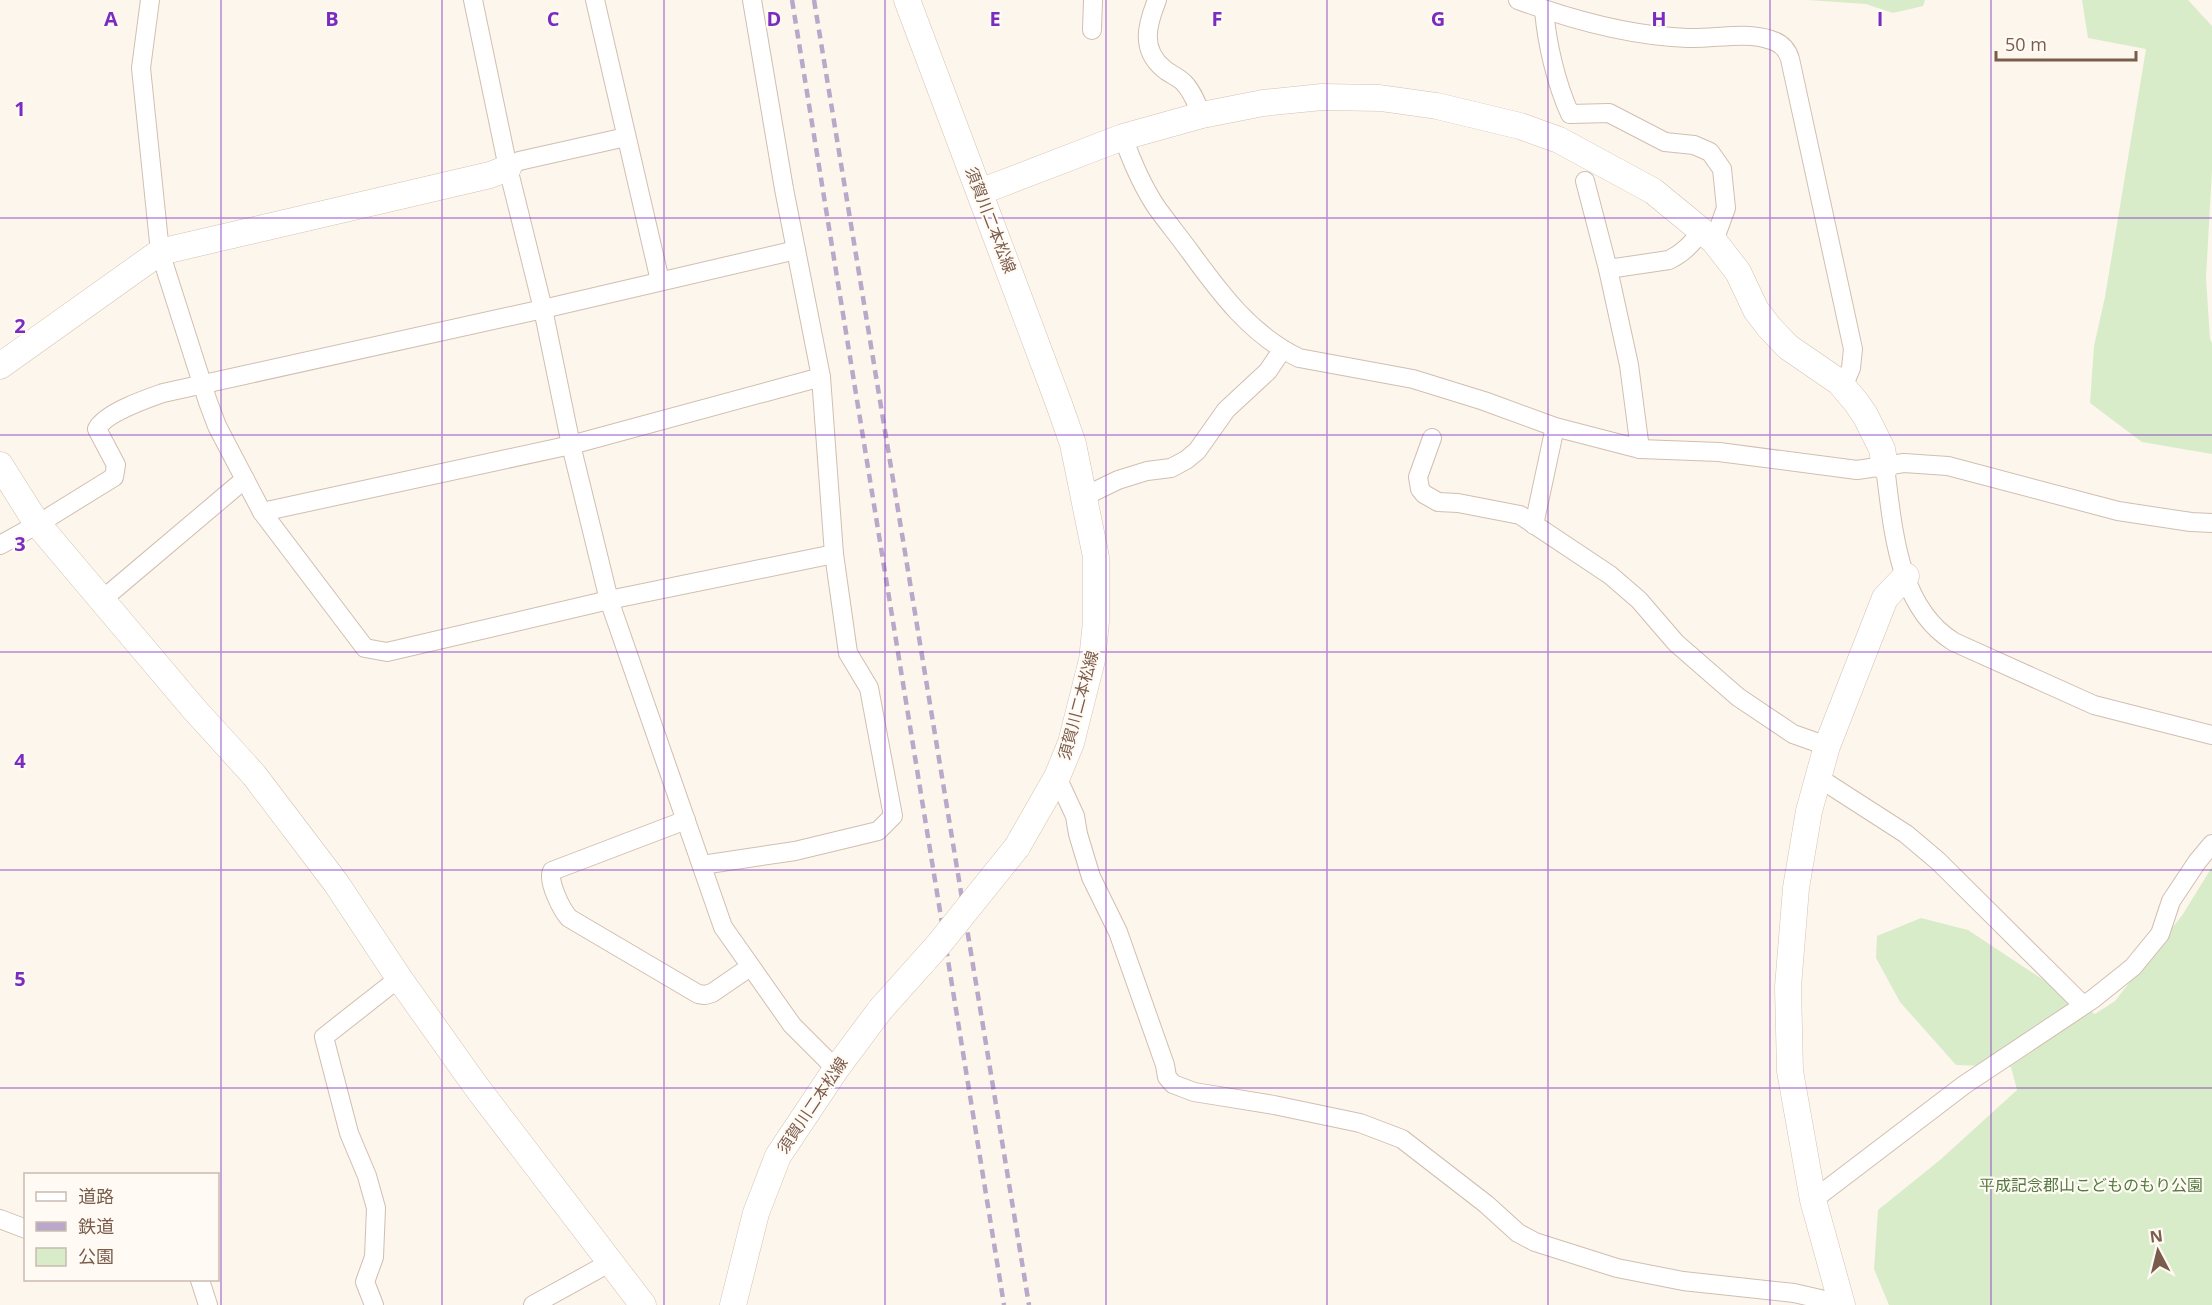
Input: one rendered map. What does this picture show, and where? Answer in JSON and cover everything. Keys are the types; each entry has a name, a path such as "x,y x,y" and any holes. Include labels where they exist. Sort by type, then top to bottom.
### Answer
{"street":[{"path":"150,0 141,68 160,252 203,385 217,426 262,512 365,648 387,652 609,600 834,554"},
{"path":"472,0 508,168 543,309 571,445 609,600 723,927 792,1025 836,1069"},
{"path":"595,0 660,281"},
{"path":"702,865 795,851 878,831 892,816 869,688 848,653 834,554 821,377 752,0"},
{"name":"須賀川二本松線","path":"733,1305 756,1213 778,1156 836,1069 880,1010 939,944 1017,847 1057,777 1071,743 1092,660 1096,622 1096,557 1073,444 907,0"},
{"path":"1092,30 1093,0"},
{"path":"1157,0 1147,28 1147,41 1153,58 1164,70 1185,83 1202,115"},
{"path":"1518,0 1544,10 1595,24 1639,33 1688,38 1740,36 1767,39 1783,46 1790,58 1853,350 1851,368 1843,387"},
{"path":"1544,10 1545,24 1563,99 1570,114 1609,113 1665,142 1694,145 1710,152 1722,169 1726,208 1709,235 1669,260 1608,269"},
{"path":"980,192 1123,137 1202,115 1263,103 1322,97 1380,98 1437,106 1520,126 1559,140 1653,191 1709,235 1738,272 1756,310 1769,327 1788,347 1827,372 1843,387 1865,415 1882,449 1898,553 1916,599 1933,627 1954,642 2094,705 2212,735"},
{"path":"0,366 160,252 490,176 519,161 626,137"},
{"path":"1123,137 1134,166 1153,201 1208,278 1242,316 1282,350 1299,358 1413,379 1556,427 1640,449 1719,452 1857,470 1904,463 1948,466 2118,511 2212,523"},
{"path":"1585,181 1608,269 1629,365 1640,449"},
{"path":"0,545 114,477 116,465 97,429 102,421 156,395 543,309 796,249"},
{"path":"1085,496 1118,480 1147,471 1171,468 1186,460 1197,451 1226,410 1268,371 1282,350"},
{"path":"262,512 571,445 821,377"},
{"path":"1534,525 1556,427"},
{"path":"1432,438 1418,477 1420,489 1424,494 1438,502 1458,503 1520,515 1610,575 1638,600 1676,643 1738,697 1793,734 1827,746"},
{"path":"0,465 38,524 194,709 254,775 336,883 399,978 478,1089 643,1305"},
{"path":"103,599 245,479"},
{"path":"1057,777 1076,816 1078,834 1091,877 1118,932 1165,1065 1167,1077 1173,1084 1194,1092 1274,1105 1360,1123 1402,1138 1486,1204 1518,1233 1535,1242 1617,1268 1683,1281 1842,1305 1813,1200 1791,1071 1788,987 1796,888 1809,811 1827,746 1881,606 1885,598 1906,576"},
{"path":"1818,778 1906,834 1938,861 2083,1005"},
{"path":"686,820 552,870 550,878 560,905 569,918 698,994 712,993 750,967"},
{"path":"1813,1200 1964,1085 2083,1005 2133,967 2160,934 2171,901 2212,844"},
{"path":"374,1305 365,1282 374,1257 376,1208 367,1176 349,1133 324,1037 399,978"},
{"path":"0,1220 24,1228"},
{"path":"533,1305 611,1262"},
{"path":"200,1281 208,1305"}],"green space":[{"path":"1808,0 1925,0 1923,6 1893,13 1866,4"},
{"path":"2082,0 2188,0 2212,26 2212,169 2206,278 2212,343 2212,454 2142,442 2090,403 2094,346 2105,297 2146,49 2088,38"},
{"name":"平成記念郡山こどものもり公園","path":"2212,867 2212,1305 1889,1305 1874,1269 1878,1210 1940,1160 2017,1090 2011,1067 1956,1065 1900,1002 1876,958 1877,936 1921,918 1968,930 2095,1014 2115,1001 2183,914"}],"railway":[{"path":"792,0 1004,1305"},
{"path":"814,0 1029,1305"}]}
